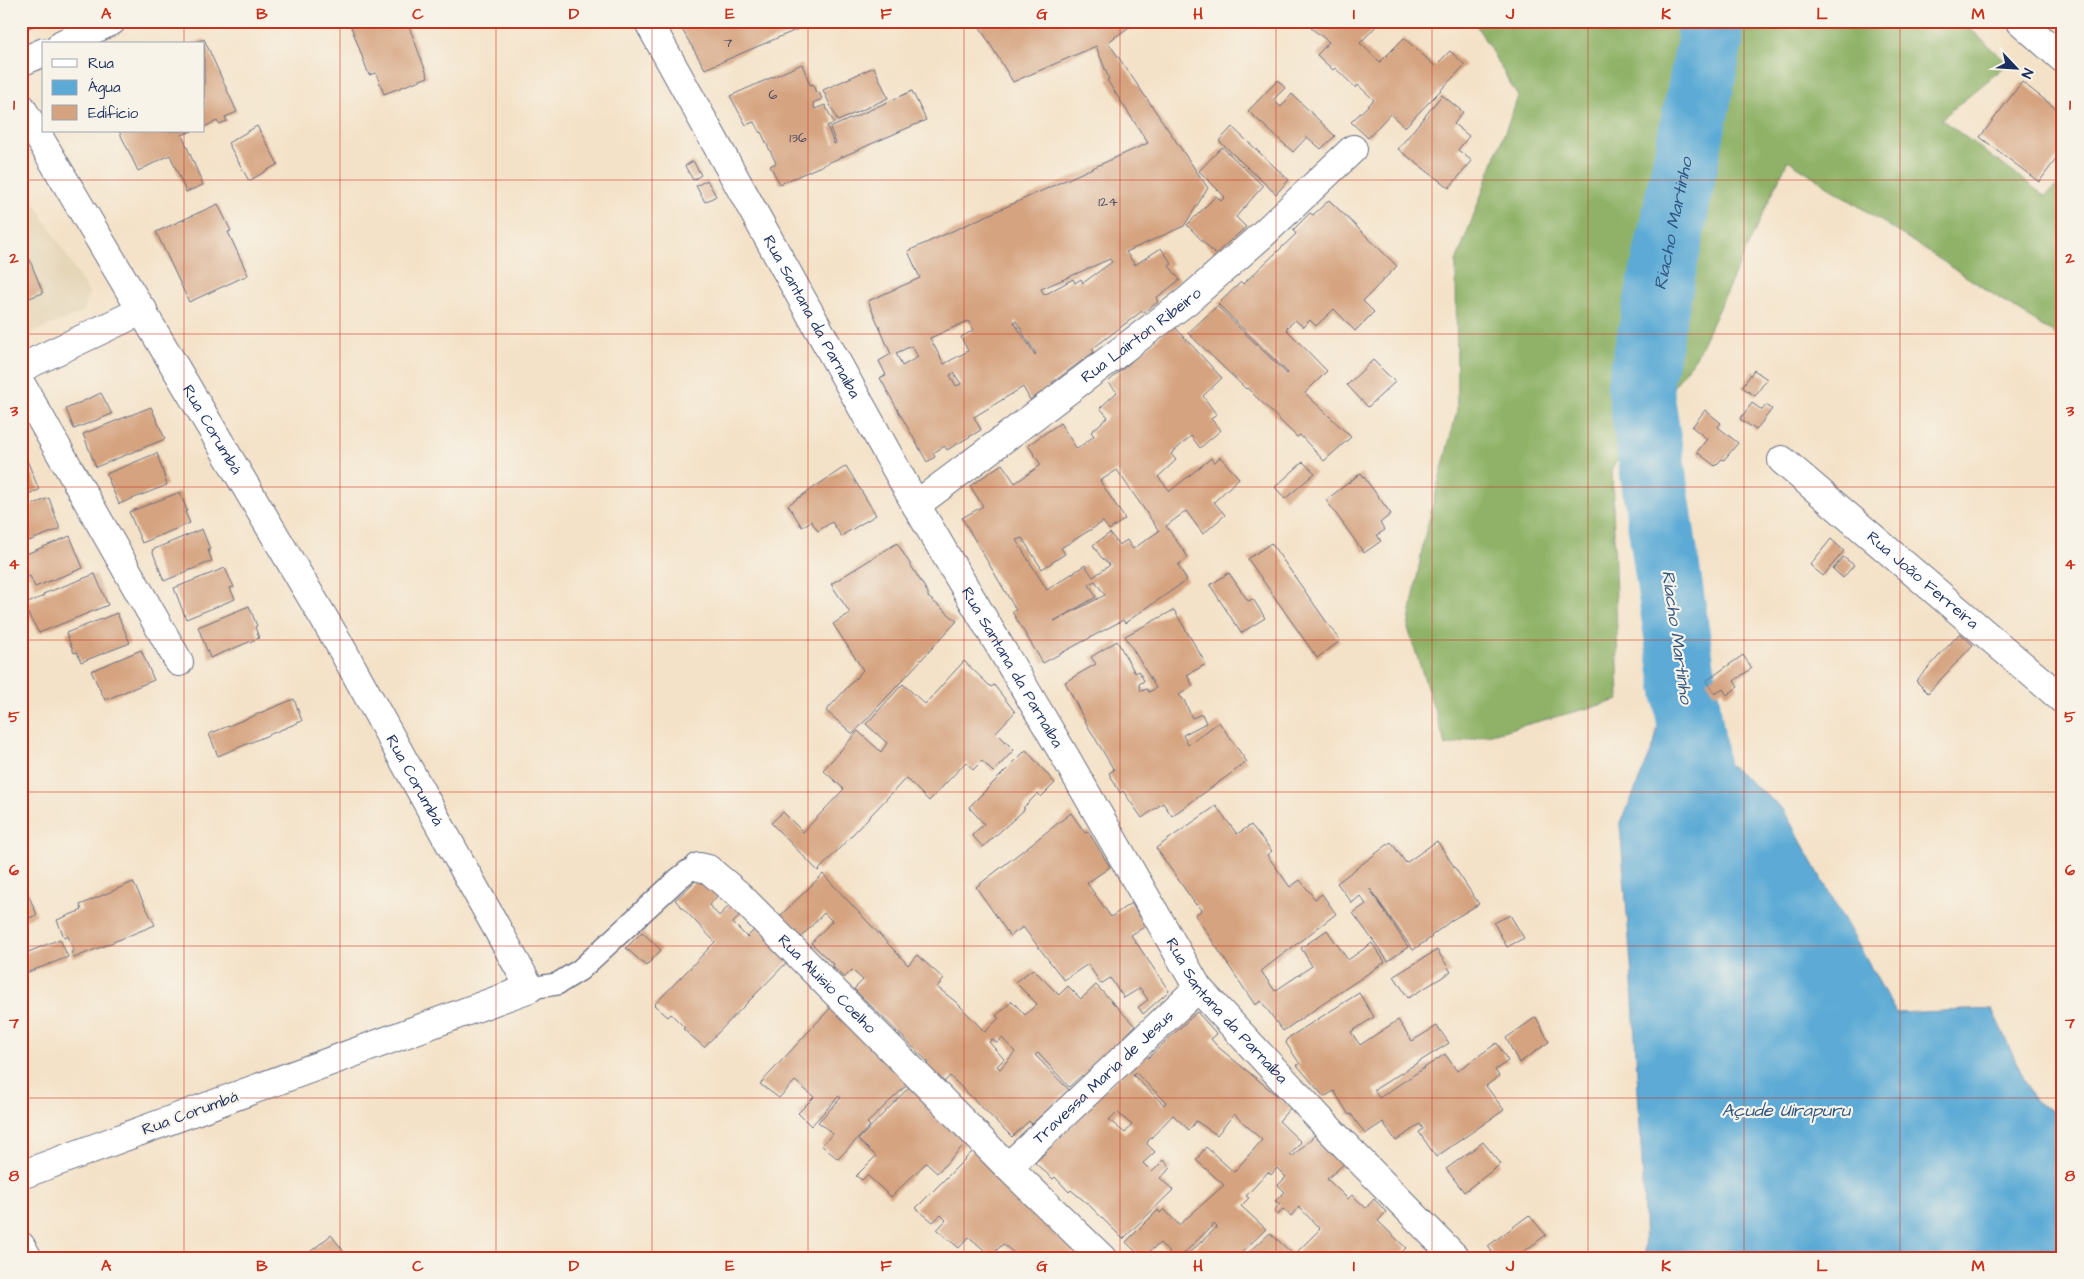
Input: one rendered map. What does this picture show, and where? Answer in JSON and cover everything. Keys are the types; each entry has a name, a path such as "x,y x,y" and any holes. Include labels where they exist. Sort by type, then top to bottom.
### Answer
{"street":[{"path":"66,42 112,21"},
{"name":"Rua Santana da Parnaíba","path":"648,21 916,505 1066,758 1198,988 1333,1133 1456,1258"},
{"path":"2020,21 2063,59"},
{"path":"21,62 42,53"},
{"name":"Rua Corumbá","path":"21,107 338,642 530,988 21,1175"},
{"name":"Rua Lairton Ribeiro","path":"916,505 1187,302 1262,235 1353,149"},
{"path":"21,368 143,310"},
{"path":"21,384 179,662"},
{"name":"Rua João Ferreira","path":"1782,460 2063,700"},
{"name":"Rua Aluisio Coelho","path":"699,867 708,869 739,895 1102,1258"},
{"name":"Travessa Maria de Jesus","path":"1008,1166 1198,988"},
{"path":"21,1246 28,1258"}],"lane":[{"name":"Rua Aluisio Coelho","path":"530,988 557,984 580,970 678,879 688,871 699,867"}],"shaded area":[{"path":"21,180 89,293 83,312 21,337"}],"green space":[{"path":"1474,21 1962,21 2008,64 1941,119 2045,196 2063,182 2063,340 1788,160 1696,357 1612,468 1619,700 1446,746 1408,628 1424,539 1457,411 1456,262 1518,97"}],"water":[{"name":"Açude Uirapuru","path":"1671,661 1722,759 1783,809 1896,1013 1992,1009 2034,1101 2063,1117 2063,1258 1645,1258 1643,1181 1631,964 1620,825 1654,745"}],"building":[{"path":"21,21 43,21 22,31"},
{"path":"349,21 407,21 428,77 384,94 376,73 369,75"},
{"path":"677,21 817,21 705,69"},
{"path":"976,21 1138,21 1108,42 1208,188 1184,226 1126,252 1135,265 1161,248 1172,264 1169,266 1180,280 1156,298 1158,302 1143,313 1142,311 1092,349 1094,352 1052,383 1053,385 1030,400 1023,387 974,417 981,430 947,450 945,446 933,453 935,457 927,462 880,378 886,375 879,361 891,354 868,301 920,278 908,251 1148,143 1107,80 1109,79 1096,46 1013,82","holes":["1110,259 1112,262 1083,283 1081,279 1075,283 1073,279 1044,295 1041,289","968,321 974,330 961,337 968,351 944,364 930,338","1016,321 1035,355 1014,322","912,346 918,357 902,366 896,353","954,373 961,384 956,386 950,375"]},
{"path":"1318,21 1381,21 1360,43 1380,62 1404,38 1435,66 1450,51 1465,65 1405,127 1390,114 1368,138 1351,122 1374,100 1358,85 1356,88 1335,68 1333,70 1317,55 1329,42 1311,28"},
{"path":"204,39 237,112 225,117 227,121 219,124 217,121 205,127 205,42 197,42"},
{"path":"802,64 810,85 813,84 816,93 819,92 822,99 813,103 815,109 825,105 834,123 827,126 834,144 836,143 830,128 912,91 926,120 780,184 770,166 776,163 761,132 754,122 746,125 730,96"},
{"path":"874,67 888,98 838,121 823,90"},
{"path":"1278,80 1285,88 1273,100 1281,107 1292,94 1335,136 1321,149 1307,137 1293,152 1248,111"},
{"path":"2022,82 2063,114 2063,150 2039,182 1980,137"},
{"path":"1442,95 1463,112 1454,124 1469,136 1458,150 1472,161 1449,188 1398,149"},
{"path":"257,126 278,164 249,181 228,143"},
{"path":"1232,127 1289,180 1276,194 1219,141"},
{"path":"119,132 190,132 182,135 203,185 186,192 170,155 138,171"},
{"path":"1222,147 1263,186 1236,217 1246,227 1215,254 1187,225 1216,196 1221,201 1225,197 1199,171"},
{"path":"693,161 701,175 693,180 685,166"},
{"path":"707,180 716,196 705,202 696,186"},
{"path":"1329,200 1397,266 1363,301 1374,312 1355,331 1334,309 1316,326 1310,320 1303,327 1295,320 1286,329 1327,371 1305,393 1351,437 1324,461 1300,435 1297,437 1188,333 1217,306 1287,374 1218,304 1241,282 1243,284 1296,234 1293,230 1310,213 1313,215"},
{"path":"218,204 231,231 228,232 248,275 189,302 156,232"},
{"path":"25,248 43,293 21,301 21,250"},
{"path":"1173,325 1222,378 1203,396 1216,414 1211,419 1221,430 1200,448 1191,436 1171,454 1176,460 1158,477 1170,491 1211,458 1214,463 1220,457 1239,478 1214,502 1225,515 1203,534 1186,511 1166,526 1188,557 1178,565 1187,580 1125,623 1123,620 1043,663 1012,612 1016,610 962,518 983,506 970,486 1002,464 1015,483 1041,465 1028,445 1060,423 1077,449 1094,436 1091,432 1108,417 1100,408 1117,392 1108,382","holes":["1117,470 1159,531 1133,549 1127,540 1119,545 1110,533 1093,545 1101,557 1110,565 1093,577 1085,565 1047,590 1016,540 1022,538 1042,569 1065,554 1061,548 1103,522 1109,530 1125,519 1100,481","1095,581 1105,595 1054,621 1096,597 1089,584"]},
{"path":"1373,360 1395,382 1368,407 1347,385"},
{"path":"1754,370 1767,379 1755,396 1742,387"},
{"path":"101,393 112,414 74,429 66,409"},
{"path":"1752,403 1762,410 1766,405 1772,409 1756,430 1740,419"},
{"path":"151,407 165,439 96,467 83,434"},
{"path":"1705,410 1721,423 1718,427 1738,443 1724,460 1722,459 1715,466 1697,452 1707,439 1692,427"},
{"path":"157,453 167,485 119,504 106,474"},
{"path":"27,460 39,490 21,497 21,462"},
{"path":"1303,462 1315,473 1285,499 1275,487"},
{"path":"846,466 876,515 841,536 832,522 818,531 811,521 802,527 788,505"},
{"path":"1361,473 1391,514 1380,523 1385,530 1377,535 1381,541 1364,553 1326,500"},
{"path":"180,492 190,523 142,543 129,512"},
{"path":"49,498 60,529 21,544 21,509"},
{"path":"202,529 210,549 208,550 212,561 164,581 152,550"},
{"path":"70,536 83,568 35,587 30,576 28,577 21,556"},
{"path":"1831,539 1844,551 1823,576 1810,565"},
{"path":"897,543 928,593 928,597 957,621 853,734 826,711 863,670 833,624 850,613 831,584"},
{"path":"1271,543 1340,641 1317,658 1248,559"},
{"path":"1843,557 1854,565 1843,578 1833,569"},
{"path":"225,568 234,587 230,588 235,599 186,619 174,588"},
{"path":"1229,573 1248,601 1253,599 1265,618 1241,633 1210,585"},
{"path":"95,574 108,605 39,633 23,605 44,596 43,594"},
{"path":"249,606 257,626 255,627 259,638 210,658 198,627"},
{"path":"1174,610 1206,664 1187,675 1193,686 1179,695 1184,700 1192,718 1202,714 1206,723 1183,735 1188,745 1219,722 1247,762 1172,816 1163,803 1142,818 1123,791 1120,793 1109,773 1114,770 1086,723 1065,682 1096,664 1091,657 1117,641 1135,673 1139,671 1144,681 1139,684 1141,691 1147,689 1149,692 1156,688 1125,636"},
{"path":"117,613 130,643 81,662 77,652 74,653 66,633"},
{"path":"1960,633 1973,645 1928,693 1916,681"},
{"path":"141,650 154,680 105,700 91,671"},
{"path":"1743,655 1752,668 1734,681 1738,687 1727,695 1723,689 1715,694 1706,681"},
{"path":"964,661 991,687 994,685 1015,712 996,732 1014,750 993,772 982,761 973,770 966,762 929,801 906,778 818,871 771,823 783,812 803,832 844,789 823,770 858,731 881,752 887,743 866,724 903,684 925,704"},
{"path":"294,699 302,721 218,756 209,734"},
{"path":"1026,750 1055,783 1041,797 1038,793 1023,808 1025,809 983,847 972,835 984,824 969,807"},
{"path":"1216,806 1237,834 1251,825 1272,851 1267,855 1290,887 1300,880 1315,899 1322,894 1336,914 1261,971 1275,991 1312,966 1301,948 1327,930 1348,960 1372,943 1385,962 1283,1031 1261,1001 1255,1005 1195,915 1202,910 1196,905 1156,848"},
{"path":"1071,813 1085,833 1088,831 1110,867 1087,883 1111,917 1131,903 1146,926 1131,935 1169,991 1143,1014 1138,1007 1148,1000 1140,988 1124,998 1110,978 1101,984 1088,964 1064,980 1023,927 1010,936 976,887"},
{"path":"1437,841 1479,904 1452,920 1413,950 1370,889 1408,947 1388,961 1353,913 1366,904 1360,896 1352,903 1337,883 1391,842 1406,863"},
{"path":"706,871 724,889 709,905 719,916 735,899 745,910 733,923 747,937 759,925 794,955 704,1047 683,1029 685,1028 671,1014 668,1017 654,1005 715,942 675,900"},
{"path":"823,874 908,965 917,955 944,979 937,987 957,1003 985,1032 999,1018 996,1016 1012,1001 1025,1015 1037,1004 1015,982 1033,969 1059,995 1068,986 1081,999 1096,985 1135,1026 1096,1067 1084,1078 1082,1075 1069,1087 1038,1053 1035,1055 1069,1090 1032,1124 1029,1121 1012,1137 950,1076 943,1083 927,1065 929,1063 854,989 863,980 852,970 844,978 833,967 834,965 811,943 832,921 824,913 801,937 780,916","holes":["1002,1038 1015,1052 1000,1069 997,1066 1004,1059 989,1042 992,1039 997,1043"]},
{"path":"133,882 155,925 74,958 71,952 74,951 68,936 64,937 57,920 82,910 80,905"},
{"path":"26,889 37,915 21,921 21,891"},
{"path":"1510,915 1524,938 1507,947 1494,923"},
{"path":"642,932 661,950 646,966 626,948"},
{"path":"60,939 68,957 21,975 21,955"},
{"path":"1437,950 1451,972 1408,998 1394,976"},
{"path":"1359,993 1374,1017 1351,1032 1360,1045 1398,1020 1412,1041 1437,1026 1449,1043 1374,1090 1379,1098 1445,1054 1457,1071 1497,1043 1508,1061 1495,1070 1499,1076 1486,1086 1504,1110 1436,1157 1419,1132 1423,1129 1420,1124 1396,1141 1383,1122 1365,1134 1351,1114 1349,1115 1334,1091 1324,1097 1297,1065 1300,1064 1286,1043 1288,1038"},
{"path":"836,1002 913,1079 867,1123 870,1126 838,1159 821,1145 833,1134 818,1122 841,1098 839,1096 811,1126 798,1113 814,1097 795,1081 779,1098 760,1084"},
{"path":"1197,1012 1217,1034 1211,1039 1218,1047 1291,1107 1279,1121 1301,1142 1290,1155 1292,1157 1315,1135 1346,1162 1327,1179 1348,1199 1352,1195 1366,1208 1374,1199 1386,1212 1378,1221 1406,1248 1396,1258 1243,1258 1270,1233 1294,1255 1320,1229 1299,1207 1291,1216 1283,1209 1278,1215 1274,1211 1280,1204 1275,1201 1285,1192 1278,1185 1286,1177 1277,1168 1271,1175 1268,1172 1246,1196 1249,1198 1241,1206 1266,1229 1236,1258 1184,1258 1217,1227 1214,1224 1179,1258 1174,1258 1160,1243 1142,1258 1126,1242 1158,1210 1160,1213 1164,1209 1179,1225 1224,1185 1196,1160 1206,1147 1234,1172 1262,1140 1234,1114 1217,1135 1196,1121 1189,1130 1173,1115 1148,1141 1147,1144 1155,1152 1143,1163 1152,1172 1164,1160 1171,1168 1160,1178 1173,1190 1123,1239 1089,1205 1071,1190 1069,1192 1055,1177 1053,1179 1035,1163 1100,1095 1144,1054 1148,1058","holes":["1135,1072 1166,1102 1164,1105 1133,1075","1117,1112 1132,1125 1125,1133 1109,1120"]},
{"path":"1536,1017 1549,1042 1519,1063 1506,1038"},
{"path":"915,1081 967,1142 937,1173 926,1163 891,1197 867,1175 862,1180 856,1176 876,1156 858,1140"},
{"path":"1483,1142 1501,1164 1464,1192 1446,1169"},
{"path":"975,1149 1080,1245 1069,1258 1010,1258 1014,1253 1003,1244 991,1256 969,1237 959,1248 937,1230 946,1220 941,1215 933,1222 916,1208"},
{"path":"1529,1215 1546,1235 1515,1258 1487,1258 1486,1256 1492,1252 1488,1246"},
{"path":"331,1235 349,1258 307,1258 305,1256"}],"waterway":[{"name":"Riacho Martinho","path":"1698,778 1640,385 1710,41 1708,21"}]}
